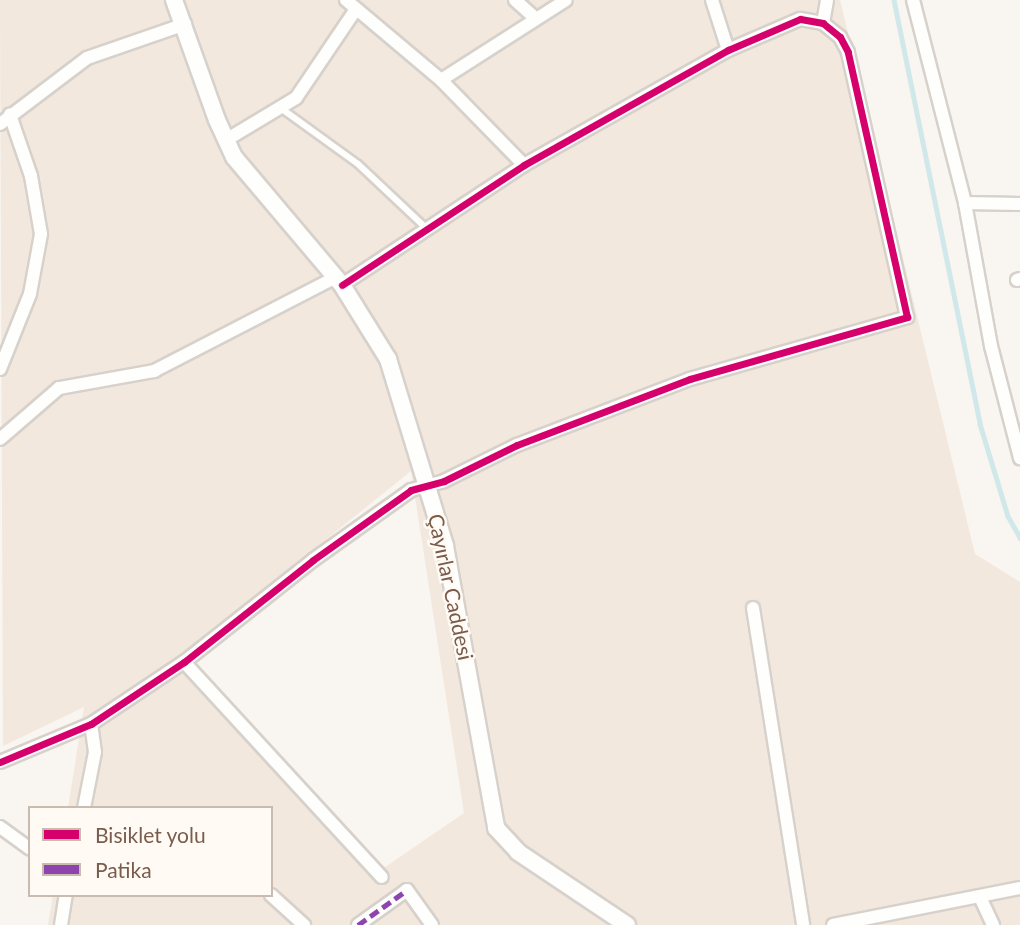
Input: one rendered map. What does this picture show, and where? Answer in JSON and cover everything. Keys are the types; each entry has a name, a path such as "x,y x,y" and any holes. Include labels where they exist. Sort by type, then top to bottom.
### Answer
{"street":[{"name":"Çayırlar Caddesi","path":"174,0 234,157 339,281 388,359 430,485 445,546 496,828 519,852 627,925"},
{"path":"515,0 535,18"},
{"path":"441,80 566,0"},
{"path":"712,0 728,50"},
{"path":"823,23 827,0"},
{"path":"913,0 965,203 991,346 1019,454"},
{"path":"226,140 282,109 317,70 351,4 441,80 524,164"},
{"path":"0,439 59,388 154,371 339,281 428,230 524,164 728,50 800,19 823,23 840,37 856,78 906,317 690,379 517,445 430,485 411,490 324,552 184,662 91,724 0,762"},
{"path":"0,369 30,294 41,234 31,176 5,119 87,58 185,24"},
{"path":"965,203 1020,204"},
{"path":"753,608 803,925"},
{"path":"184,662 382,877"},
{"path":"84,806 95,752 91,724"},
{"path":"0,827 28,848"},
{"path":"833,925 1020,888"},
{"path":"358,925 407,890 432,925"},
{"path":"61,925 66,897"},
{"path":"273,897 304,925"},
{"path":"980,897 993,925"}],"lane":[{"path":"282,109 370,175 428,230"}],"shaded area":[{"path":"0,0 840,0 975,554 1020,582 1020,925 48,925 53,897 273,897 273,806 68,806 84,707 3,746","holes":["411,471 464,813 375,874 179,658"]}],"waterway":[{"path":"894,0 980,424 1008,516 1020,538"}],"marked path":[{"path":"358,925 407,890"}],"cycle path":[{"path":"0,762 91,724 184,662 313,560 411,490 444,481 517,445 690,379 907,317 848,52 840,37 823,23 800,19 728,50 524,165 342,285"}]}
